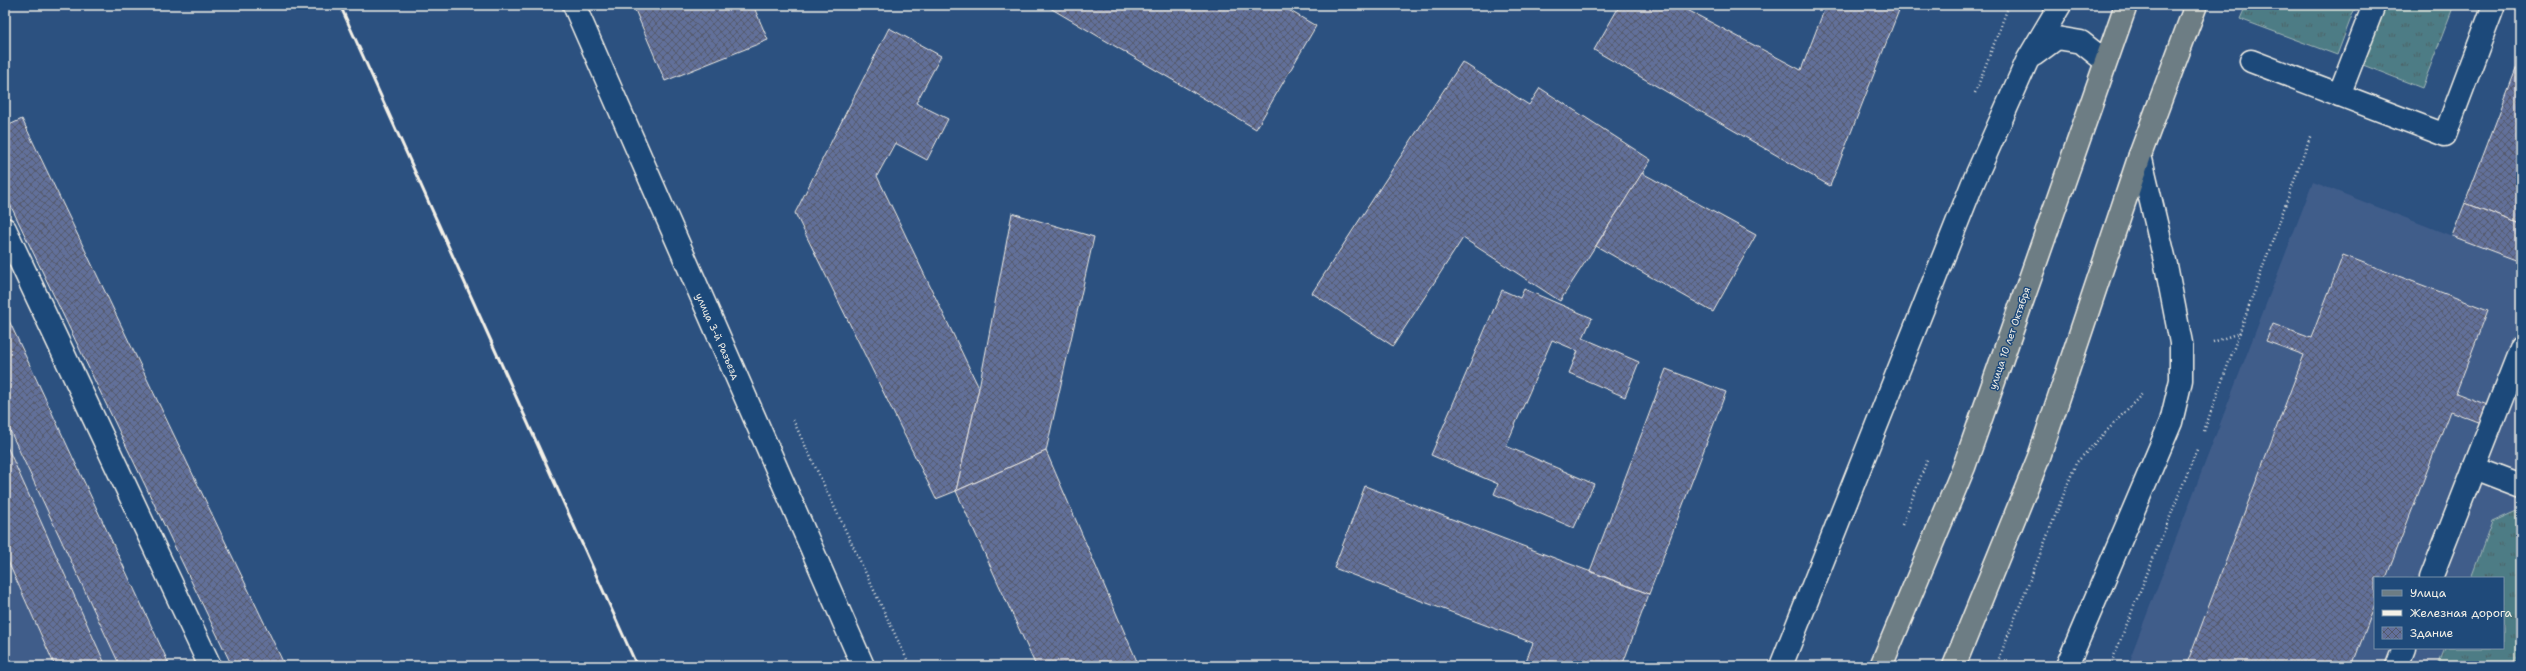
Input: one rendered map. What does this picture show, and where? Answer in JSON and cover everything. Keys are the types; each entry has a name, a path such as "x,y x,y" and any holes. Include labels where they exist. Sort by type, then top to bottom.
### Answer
{"main road":[{"name":"улица 3-й Разъезд","path":"574,5 864,666"},
{"path":"1781,666 1972,185 2028,59 2060,5"},
{"name":"улица 10 лет Октября","path":"1881,666 1964,467 2105,61 2126,5"},
{"path":"1954,666 2039,457 2140,154 2196,5"},
{"path":"2339,95 2374,5"},
{"path":"2251,61 2444,135 2494,5"},
{"path":"2028,59 2057,38 2081,42 2105,61"},
{"path":"2067,666 2171,422 2181,380 2181,344 2166,265 2140,154"},
{"path":"5,229 210,666"},
{"path":"2431,577 2521,348"},
{"path":"2474,468 2521,486"},
{"path":"2397,666 2404,649"}],"path":[{"path":"2202,437 2311,134"},
{"path":"2110,666 2199,444"},
{"path":"1996,666 2076,463"},
{"path":"2516,666 2521,653"}],"shaded area":[{"path":"2521,56 2521,666 2127,666 2313,182 2452,236"},
{"path":"5,420 120,666 5,666"}],"green space":[{"path":"2246,5 2356,5 2337,55 2240,19"},
{"path":"2386,5 2454,5 2422,88 2363,65"},
{"path":"2521,509 2521,666 2438,666 2445,649 2504,649 2504,577 2471,577 2492,522"}],"building":[{"path":"633,5 753,5 768,40 665,81"},
{"path":"1045,5 1280,5 1316,26 1256,129"},
{"path":"1620,5 1678,5 1801,70 1826,5 1901,5 1830,186 1594,50"},
{"path":"889,28 941,56 916,103 948,119 927,160 895,143 877,176 979,388 956,491 936,499 795,213"},
{"path":"2521,56 2521,224 2465,203"},
{"path":"1462,62 1529,105 1540,88 1651,160 1560,301 1463,238 1393,346 1312,293"},
{"path":"22,119 285,666 232,666 5,194 5,127"},
{"path":"1642,173 1756,235 1713,312 1596,246"},
{"path":"2465,203 2521,224 2521,262 2452,236"},
{"path":"1012,213 1094,237 1046,451 956,491 979,388"},
{"path":"2343,255 2488,310 2456,393 2490,406 2484,424 2450,411 2386,577 2374,577 2374,608 2352,666 2186,666 2304,355 2266,341 2273,324 2311,338"},
{"path":"1524,289 1592,318 1583,338 1639,362 1625,397 1569,373 1578,351 1552,340 1506,446 1594,484 1574,528 1494,494 1498,484 1431,455 1502,290 1520,298"},
{"path":"5,312 170,666 120,666 5,420"},
{"path":"1666,369 1726,392 1649,594 1590,571"},
{"path":"5,442 106,666 55,666 5,555"},
{"path":"1046,451 1139,666 1036,666 956,491"},
{"path":"1365,486 1649,594 1622,666 1524,666 1533,643 1334,568"}],"railway":[{"path":"340,5 637,666"}]}
